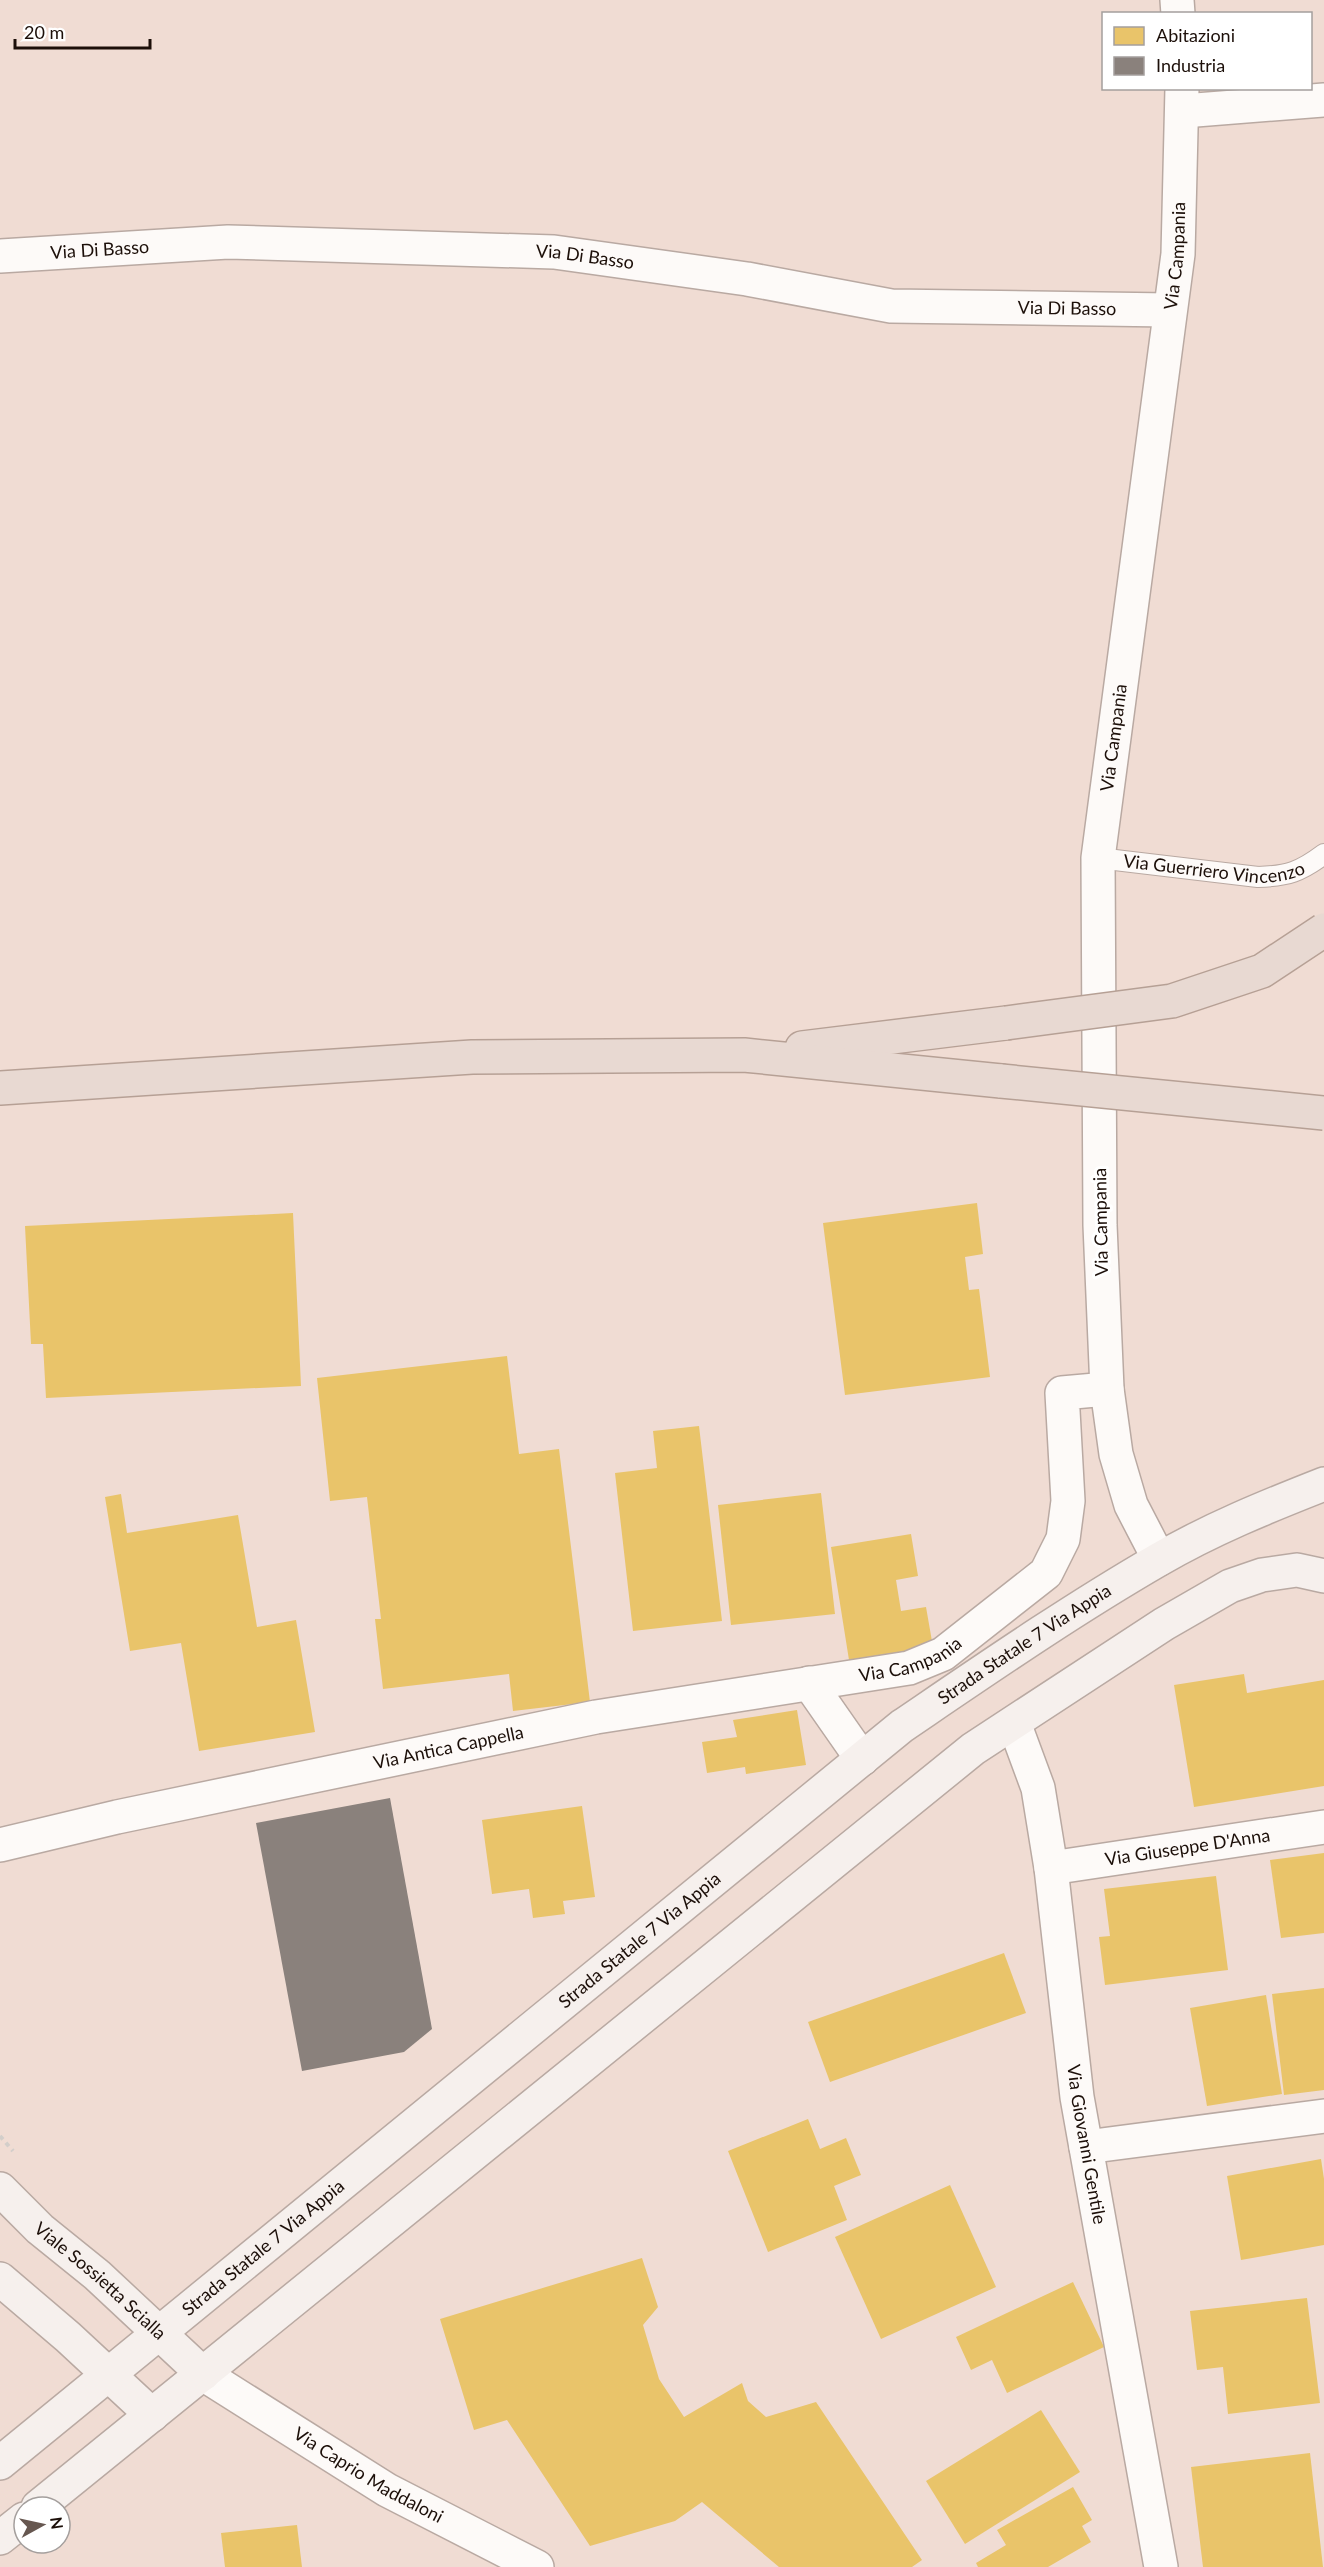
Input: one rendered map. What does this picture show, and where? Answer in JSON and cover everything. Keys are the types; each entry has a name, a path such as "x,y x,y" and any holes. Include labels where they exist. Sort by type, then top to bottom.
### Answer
{"highway":[{"path":"744,1055 1172,1001 1262,971 1324,930"},
{"path":"0,1088 472,1057 744,1055 1324,1113"}],"main road":[{"name":"Strada Statale 7 Via Appia","path":"0,2463 902,1726 1007,1655 1159,1559 1260,1509 1324,1484"},
{"path":"53,2495 973,1749 1164,1624 1230,1586 1262,1575 1298,1570 1324,1576"},
{"name":"Viale Sossietta Scialla","path":"0,2188 40,2229 96,2275 203,2374"},
{"path":"0,2279 152,2415"},
{"path":"0,2538 12,2528"}],"street":[{"path":"1182,100 1324,100"},
{"name":"Via Campania","path":"1159,1559 1131,1505 1116,1454 1107,1389 1100,1225 1098,858 1178,254 1182,100"},
{"name":"Via Di Basso","path":"0,256 228,242 554,252 747,279 891,306 1169,310"},
{"name":"Via Campania","path":"809,1683 893,1672 944,1654 1046,1573 1063,1539 1068,1501 1062,1393 1107,1389"},
{"path":"809,1683 862,1759"},
{"name":"Via Antica Cappella","path":"0,1845 117,1817 596,1717 809,1683"},
{"name":"Via Giovanni Gentile","path":"1014,1722 1038,1788 1051,1868 1077,2097 1161,2567"},
{"name":"Via Giuseppe D'Anna","path":"1051,1868 1324,1827"},
{"path":"1086,2147 1324,2116"},
{"name":"Via Caprio Maddaloni","path":"203,2374 387,2490 537,2567"}],"lane":[{"name":"Via Guerriero Vincenzo","path":"1098,858 1258,877 1283,877 1305,868 1324,854"}],"building: Abitazioni":[{"path":"977,1203 983,1254 965,1257 969,1290 979,1289 990,1377 845,1395 823,1223"},
{"path":"293,1213 301,1386 46,1398 43,1344 31,1344 25,1226"},
{"path":"507,1356 519,1454 559,1449 590,1702 513,1711 509,1674 383,1689 375,1619 381,1619 367,1497 330,1501 317,1378"},
{"path":"699,1426 722,1621 633,1631 615,1473 657,1468 653,1431"},
{"path":"821,1493 835,1614 731,1625 718,1505"},
{"path":"121,1494 127,1533 238,1515 257,1627 296,1620 315,1732 199,1751 181,1643 130,1651 105,1497"},
{"path":"911,1534 918,1576 896,1580 901,1611 926,1607 933,1647 849,1660 831,1547"},
{"path":"1244,1674 1247,1693 1324,1680 1324,1786 1194,1807 1174,1685"},
{"path":"797,1710 806,1765 746,1774 745,1767 707,1773 702,1742 737,1737 733,1720"},
{"path":"582,1806 595,1897 563,1901 565,1914 533,1918 529,1889 492,1894 482,1820"},
{"path":"1324,1853 1324,1933 1281,1938 1270,1860"},
{"path":"1216,1876 1228,1970 1105,1985 1099,1937 1110,1936 1104,1889"},
{"path":"1004,1953 1026,2013 830,2082 808,2022"},
{"path":"1324,1988 1324,2090 1284,2095 1272,1994"},
{"path":"1266,1995 1282,2094 1207,2106 1190,2008"},
{"path":"808,2119 820,2149 846,2138 861,2175 834,2186 847,2220 768,2252 728,2151"},
{"path":"1321,2159 1324,2179 1324,2245 1241,2260 1227,2176"},
{"path":"950,2185 996,2287 881,2339 835,2237"},
{"path":"642,2258 658,2307 643,2325 659,2379 684,2417 742,2383 748,2401 766,2417 816,2402 922,2560 912,2567 779,2567 702,2502 675,2521 590,2546 507,2420 474,2430 440,2319"},
{"path":"1073,2282 1104,2347 1007,2393 992,2360 971,2370 956,2337"},
{"path":"1307,2298 1320,2403 1228,2414 1223,2367 1197,2370 1190,2311"},
{"path":"1041,2410 1080,2472 965,2544 926,2481"},
{"path":"1310,2453 1323,2567 1203,2567 1191,2467"},
{"path":"1073,2487 1092,2520 1082,2526 1091,2542 1048,2567 978,2567 976,2563 1006,2545 997,2530"},
{"path":"297,2525 302,2567 225,2567 221,2533"}],"building: Industria":[{"path":"390,1798 432,2029 404,2052 302,2071 256,1823"}]}
